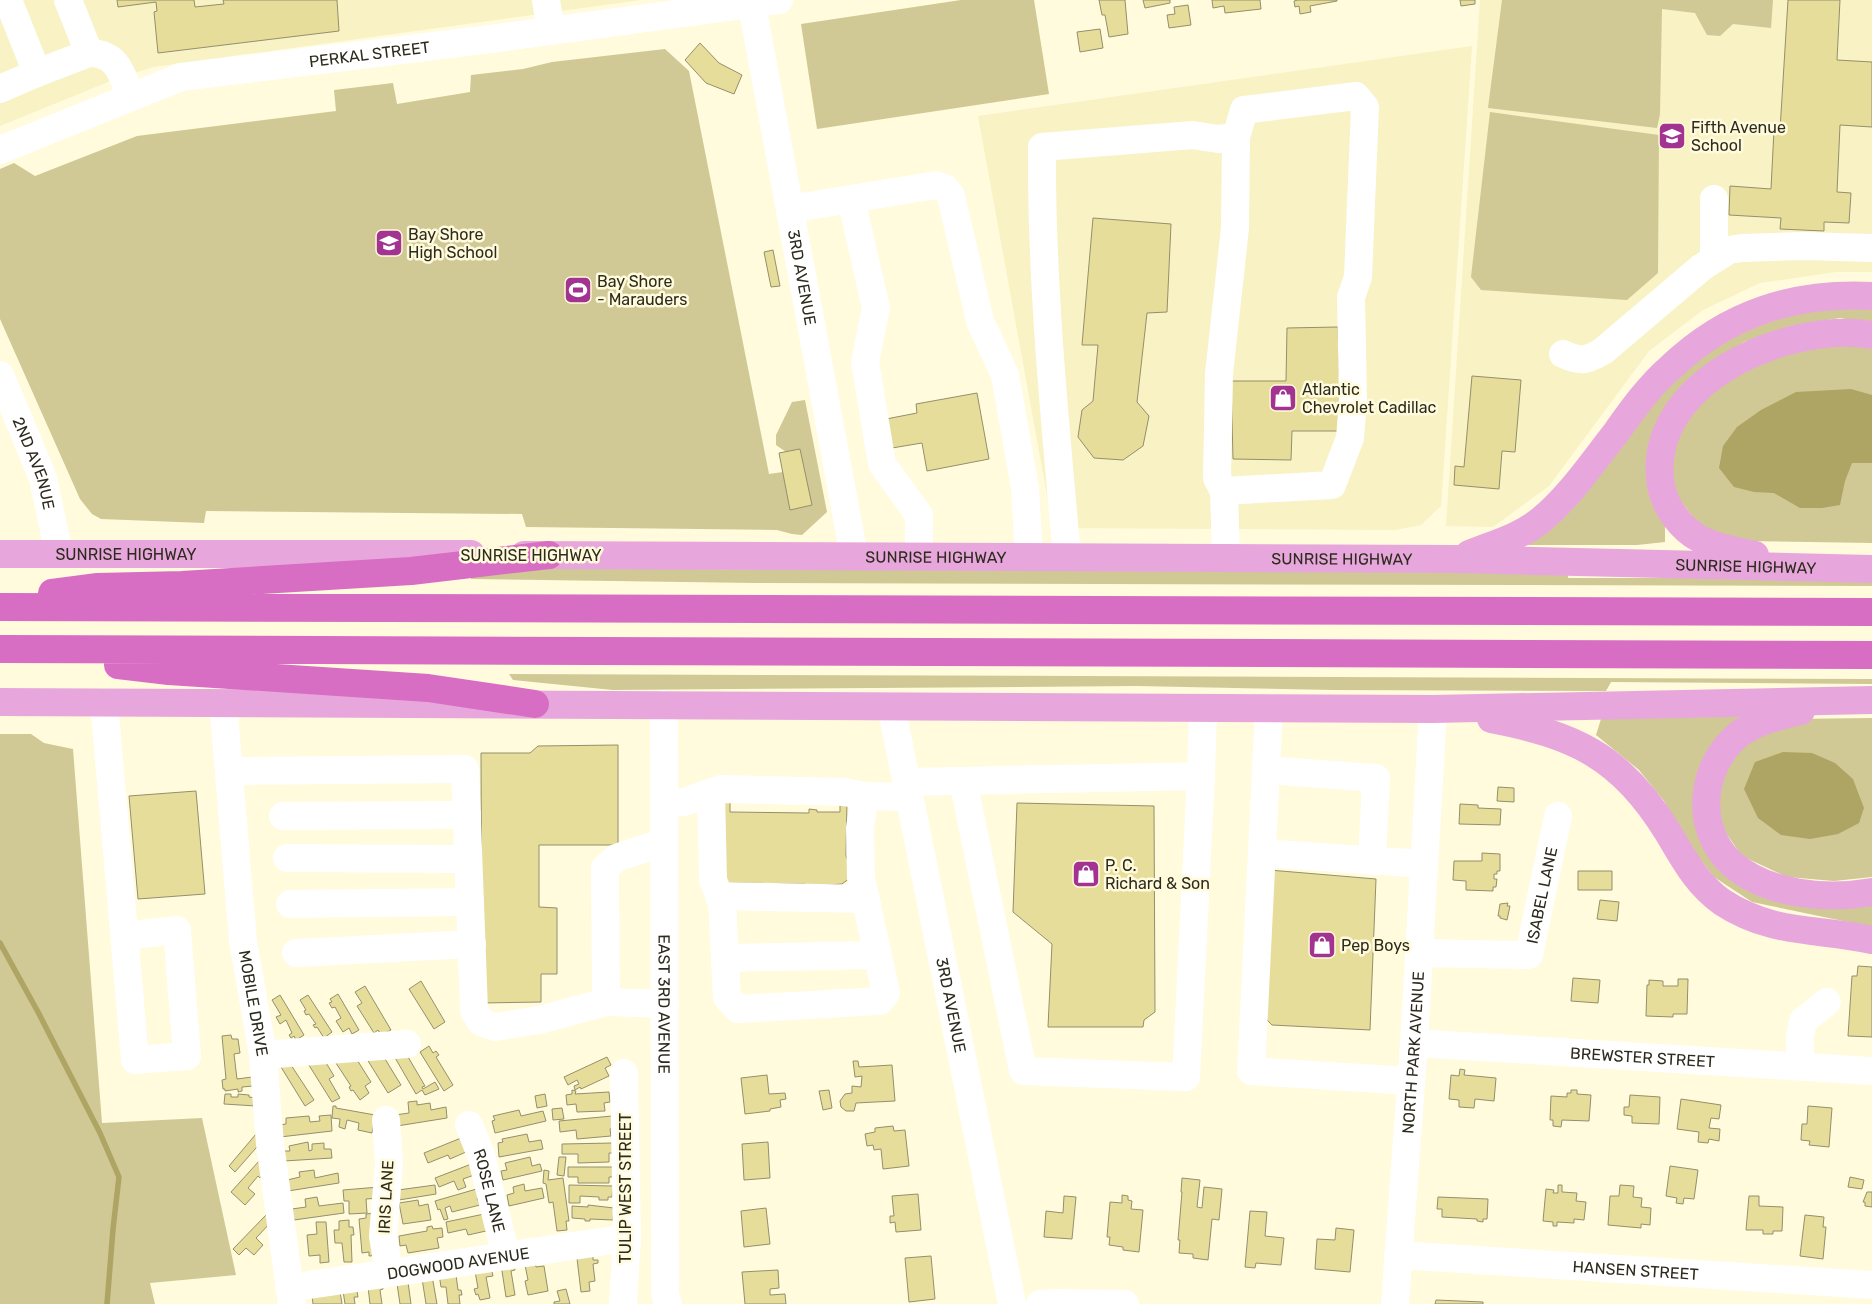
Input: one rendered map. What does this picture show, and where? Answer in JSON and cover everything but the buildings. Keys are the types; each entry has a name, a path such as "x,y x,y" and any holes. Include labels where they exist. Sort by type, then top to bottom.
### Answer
{"highway":[{"path":"0,600 98,587 182,585 411,571 549,555"},
{"path":"0,607 1872,612"},
{"path":"0,650 1872,655"},
{"path":"0,650 169,671 428,688 535,704"}],"main road":[{"path":"1456,559 1513,537 1541,520 1580,479 1656,382 1686,353 1717,331 1751,314 1794,300 1838,295 1872,296"},
{"path":"1803,567 1712,544 1700,539 1680,523 1672,512 1662,489 1659,463 1663,441 1672,421 1691,396 1719,373 1741,359 1791,339 1831,333 1872,335"},
{"name":"SUNRISE HIGHWAY","path":"0,554 1456,559 1872,569"},
{"path":"0,702 1433,709 1864,700"},
{"path":"1864,700 1777,717 1748,728 1722,751 1712,768 1707,788 1706,810 1710,831 1722,852 1731,863 1756,879 1787,890 1823,896 1859,895 1872,892"},
{"path":"1433,709 1537,729 1576,743 1602,758 1628,780 1649,804 1686,864 1701,884 1735,910 1792,930 1872,940"}],"street":[{"path":"8,0 37,73"},
{"path":"68,0 89,53"},
{"path":"546,0 551,31"},
{"name":"PERKAL STREET","path":"0,150 181,77 551,31 669,8 779,0"},
{"name":"3RD AVENUE","path":"752,2 854,556"},
{"path":"0,89 89,53 104,54 114,61 121,72 131,98"},
{"path":"1224,491 1332,485 1343,460 1350,438 1352,410 1352,297 1358,278 1365,107 1356,96 1244,110 1236,137 1235,228 1219,374 1217,478 1224,491 1226,558"},
{"path":"1067,557 1052,377 1042,208 1042,147 1194,135 1218,139 1236,137"},
{"path":"790,209 936,185 945,188 951,196 980,321 1005,375 1025,488 1029,557"},
{"path":"852,199 876,308 865,362 882,464 919,515 919,556"},
{"path":"1714,199 1714,258"},
{"path":"1563,354 1577,360 1590,359 1603,351 1714,258 1729,250 1804,246 1872,248"},
{"name":"2ND AVENUE","path":"3,392 43,478 59,554"},
{"path":"104,702 136,1060 187,1056 177,930 125,936"},
{"name":"MOBILE DRIVE","path":"223,703 243,940 263,1055 270,1144 291,1296"},
{"name":"EAST 3RD AVENUE","path":"664,704 665,1294 668,1304"},
{"name":"3RD AVENUE","path":"890,706 1012,1304"},
{"path":"963,781 1023,1071 1186,1077 1204,708"},
{"path":"1269,708 1251,1071 1411,1081"},
{"name":"NORTH PARK AVENUE","path":"1395,1304 1414,1043 1433,709"},
{"path":"229,770 465,769 474,1011 481,1022 495,1028 539,1020 606,1002 665,1004"},
{"path":"1266,770 1376,778 1372,860"},
{"path":"664,804 684,802 721,789 844,792 865,796 963,781 1201,776"},
{"path":"711,793 713,880 722,903 727,997 738,1009 880,1001 886,993 861,878 860,828 865,796"},
{"path":"283,816 467,815"},
{"name":"ISABEL LANE","path":"1419,953 1529,955 1558,816"},
{"path":"606,1002 605,868 616,858 664,842"},
{"path":"1262,854 1424,864"},
{"path":"287,858 468,859"},
{"path":"720,896 866,899"},
{"path":"290,904 470,902"},
{"path":"296,953 472,944"},
{"path":"725,958 877,954"},
{"path":"1800,1066 1800,1036 1803,1021 1827,1002"},
{"name":"BREWSTER STREET","path":"1414,1043 1872,1071"},
{"path":"263,1055 407,1044"},
{"name":"TULIP WEST STREET","path":"624,1073 627,1238 624,1304"},
{"name":"IRIS LANE","path":"386,1120 389,1163 383,1236 389,1274"},
{"name":"ROSE LANE","path":"469,1125 481,1155 506,1256"},
{"name":"DOGWOOD AVENUE","path":"291,1296 389,1274 627,1238"},
{"name":"HANSEN STREET","path":"1398,1255 1872,1285"},
{"path":"1040,1304 1125,1304"}],"shaded area":[{"path":"0,0 641,0 153,67 113,80 0,126"},
{"path":"961,0 1034,0 1049,94 817,129 801,24"},
{"name":"Fifth Avenue School","path":"1480,0 1872,0 1872,272 1836,272 1760,283 1703,310 1649,351 1549,486 1493,527 1446,526"},
{"path":"1502,0 1773,0 1771,28 1733,24 1720,36 1707,35 1695,13 1662,9 1660,114 1657,128 1488,108"},
{"name":"Atlantic Chevrolet Cadillac","path":"1472,46 1441,506 1421,525 1395,530 1053,528 978,116"},
{"name":"Bay Shore High School","path":"665,49 689,71 769,474 783,472 811,505 800,449 786,452 776,445 776,435 792,402 805,400 827,512 802,535 777,530 526,527 522,514 206,511 204,523 101,519 92,514 80,499 0,319 0,169 14,163 35,176 137,136 336,111 334,90 393,83 397,104 470,92 471,75 523,69 552,62"},
{"path":"1490,112 1659,135 1658,273 1627,300 1481,290 1471,277"},
{"path":"1814,308 1872,308 1872,323 1840,318 1790,326 1744,342 1701,370 1665,407 1665,542 1637,545 1521,545 1691,363 1728,335"},
{"path":"1872,342 1872,543 1743,541 1700,526 1676,495 1668,463 1679,427 1698,400 1781,348"},
{"path":"1851,389 1872,395 1872,463 1852,463 1845,481 1840,505 1822,508 1800,508 1774,493 1754,492 1734,487 1719,468 1723,446 1737,427 1761,410 1796,392"},
{"path":"549,567 759,570 1568,569 1568,578 1872,578 1872,586 754,583 471,579 472,572"},
{"path":"509,674 1872,679 1872,684 1611,682 1606,691 1334,690 1137,686 613,690 513,680"},
{"path":"1756,711 1700,770 1736,879 1872,899 1872,927 1752,902 1714,877 1692,849 1664,801 1639,770 1596,735 1601,719"},
{"path":"1872,718 1872,877 1834,881 1787,877 1742,856 1718,822 1715,783 1730,756 1759,730 1790,719"},
{"path":"0,734 31,734 44,743 73,749 102,1123 202,1118 236,1275 150,1283 155,1304 0,1304"},
{"path":"1783,752 1812,753 1835,763 1853,779 1864,808 1859,823 1838,834 1810,839 1781,835 1758,818 1744,789 1755,762"}],"waterway":[{"path":"0,943 100,1133 119,1177 107,1304"}],"place":[{"name":"Fifth Avenue School","path":"1672,136"},
{"name":"Bay Shore High School","path":"389,243"},
{"name":"Bay Shore - Marauders","path":"578,290"},
{"name":"Atlantic Chevrolet Cadillac","path":"1283,398"},
{"name":"P. C. Richard & Son","path":"1086,874"},
{"name":"Pep Boys","path":"1322,945"}]}
